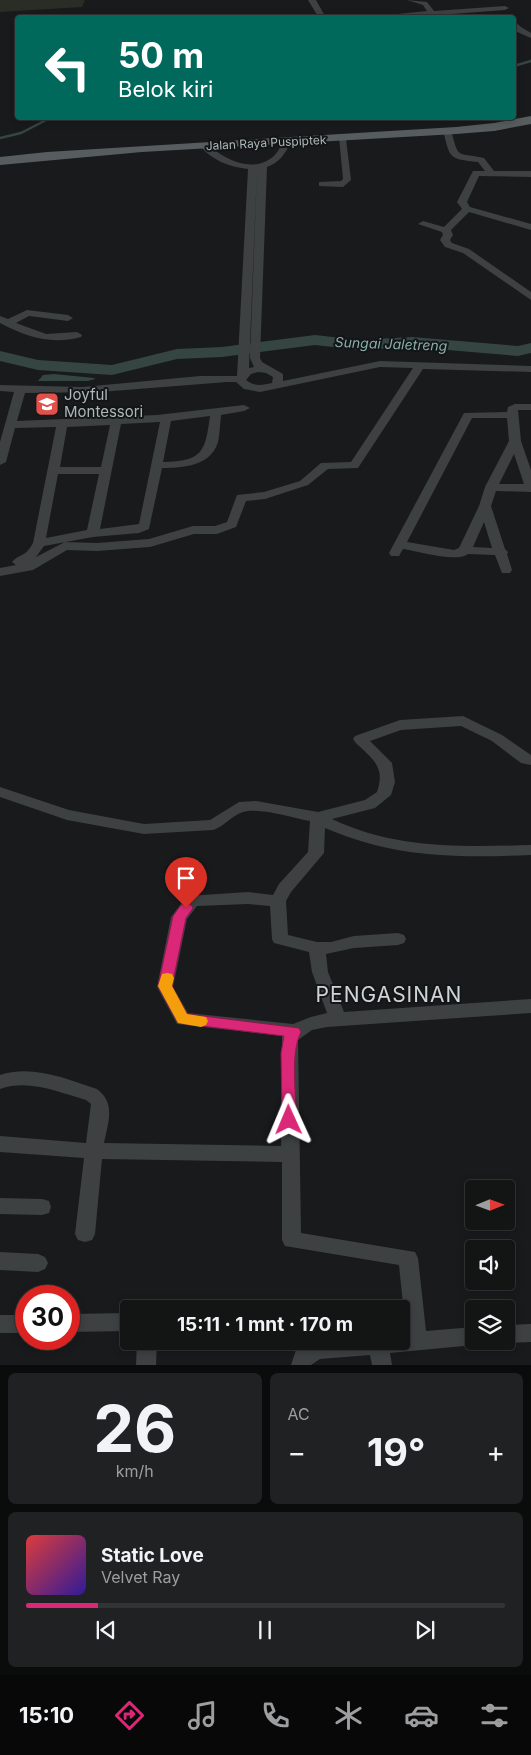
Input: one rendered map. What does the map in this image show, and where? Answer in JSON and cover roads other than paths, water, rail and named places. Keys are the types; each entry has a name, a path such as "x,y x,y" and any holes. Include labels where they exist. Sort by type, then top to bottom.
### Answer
{"main road":[{"name":"Jalan Raya Puspiptek","path":"0,161 56,154 287,142 447,130 531,120"}],"street":[{"path":"312,0 321,15"},
{"path":"411,0 425,3 431,12"},
{"path":"498,0 510,15"},
{"path":"396,15 505,8"},
{"path":"516,26 531,36"},
{"path":"447,130 453,154 460,158 481,160 490,172"},
{"path":"322,184 343,184 347,180 342,138"},
{"path":"204,146 211,154 223,161 240,166 263,166 269,165 280,156 287,142"},
{"path":"253,166 241,376 244,385 254,388 267,388 277,379 367,359 393,356 531,362"},
{"path":"263,166 254,358 257,364 277,379 316,378 380,364 531,369"},
{"path":"531,174 490,172 475,174 462,202 467,209 531,227"},
{"path":"446,230 467,209"},
{"path":"424,224 446,230"},
{"path":"446,230 448,235 445,240 448,245 466,251 531,297"},
{"path":"4,321 27,313 68,318"},
{"path":"4,321 24,332 50,339 78,335"},
{"path":"0,572 29,567 65,546 97,547 150,543 193,530 217,530 232,524 241,498 265,495 304,483 325,465 354,466 421,364"},
{"path":"0,388 20,390 108,389 241,376 253,370 265,370"},
{"path":"0,462 20,390"},
{"path":"491,487 531,488 515,441 512,415 513,408 531,407"},
{"path":"10,426 116,423 166,419 244,408"},
{"path":"159,465 188,464 198,459 211,444 216,413"},
{"path":"512,415 468,415 398,549 461,554 465,550 485,506 491,487 515,441"},
{"path":"39,543 138,529 146,526 159,465 166,419"},
{"path":"93,534 116,423"},
{"path":"0,564 27,560 34,553 39,543 62,424"},
{"path":"53,470 106,471"},
{"path":"485,506 502,552 506,570"},
{"path":"465,550 502,552"},
{"path":"0,792 67,815 144,829 213,825 246,805 318,817 370,804 384,794 388,782 384,763 360,739 400,725 463,721 498,738 526,760 531,760"},
{"path":"318,817 353,834 412,848 462,852 531,850"},
{"path":"318,817 316,854 285,888 278,901 280,939 317,948 331,948 354,942 398,939"},
{"path":"278,901 248,898 193,900 179,916 165,986 183,1019 294,1032"},
{"path":"317,948 320,972 338,1019"},
{"path":"417,1340 408,1258 292,1240 289,1039 294,1032 309,1024 338,1019 531,1006"},
{"path":"0,1082 26,1077 96,1097 100,1102 101,1108 94,1151 85,1234"},
{"path":"0,1144 94,1151 290,1154"},
{"path":"0,1206 42,1207"},
{"path":"0,1261 38,1263"},
{"path":"80,1323 120,1322"},
{"path":"0,1324 15,1324"},
{"path":"515,1334 531,1333"},
{"path":"410,1341 465,1337"},
{"path":"146,1365 147,1350"},
{"path":"301,1365 303,1357 319,1350"},
{"path":"380,1350 382,1365"}],"waterway":[{"path":"516,65 531,61"},
{"path":"0,138 21,133 46,120"},
{"name":"Sungai Jaletreng","path":"0,356 38,365 112,370 177,354 222,352 315,340 359,345 412,342 518,351 531,348"}],"place":[{"name":"Joyful Montessori","path":"47,404"}],"district":[{"name":"PENGASINAN","path":"389,995"}]}
